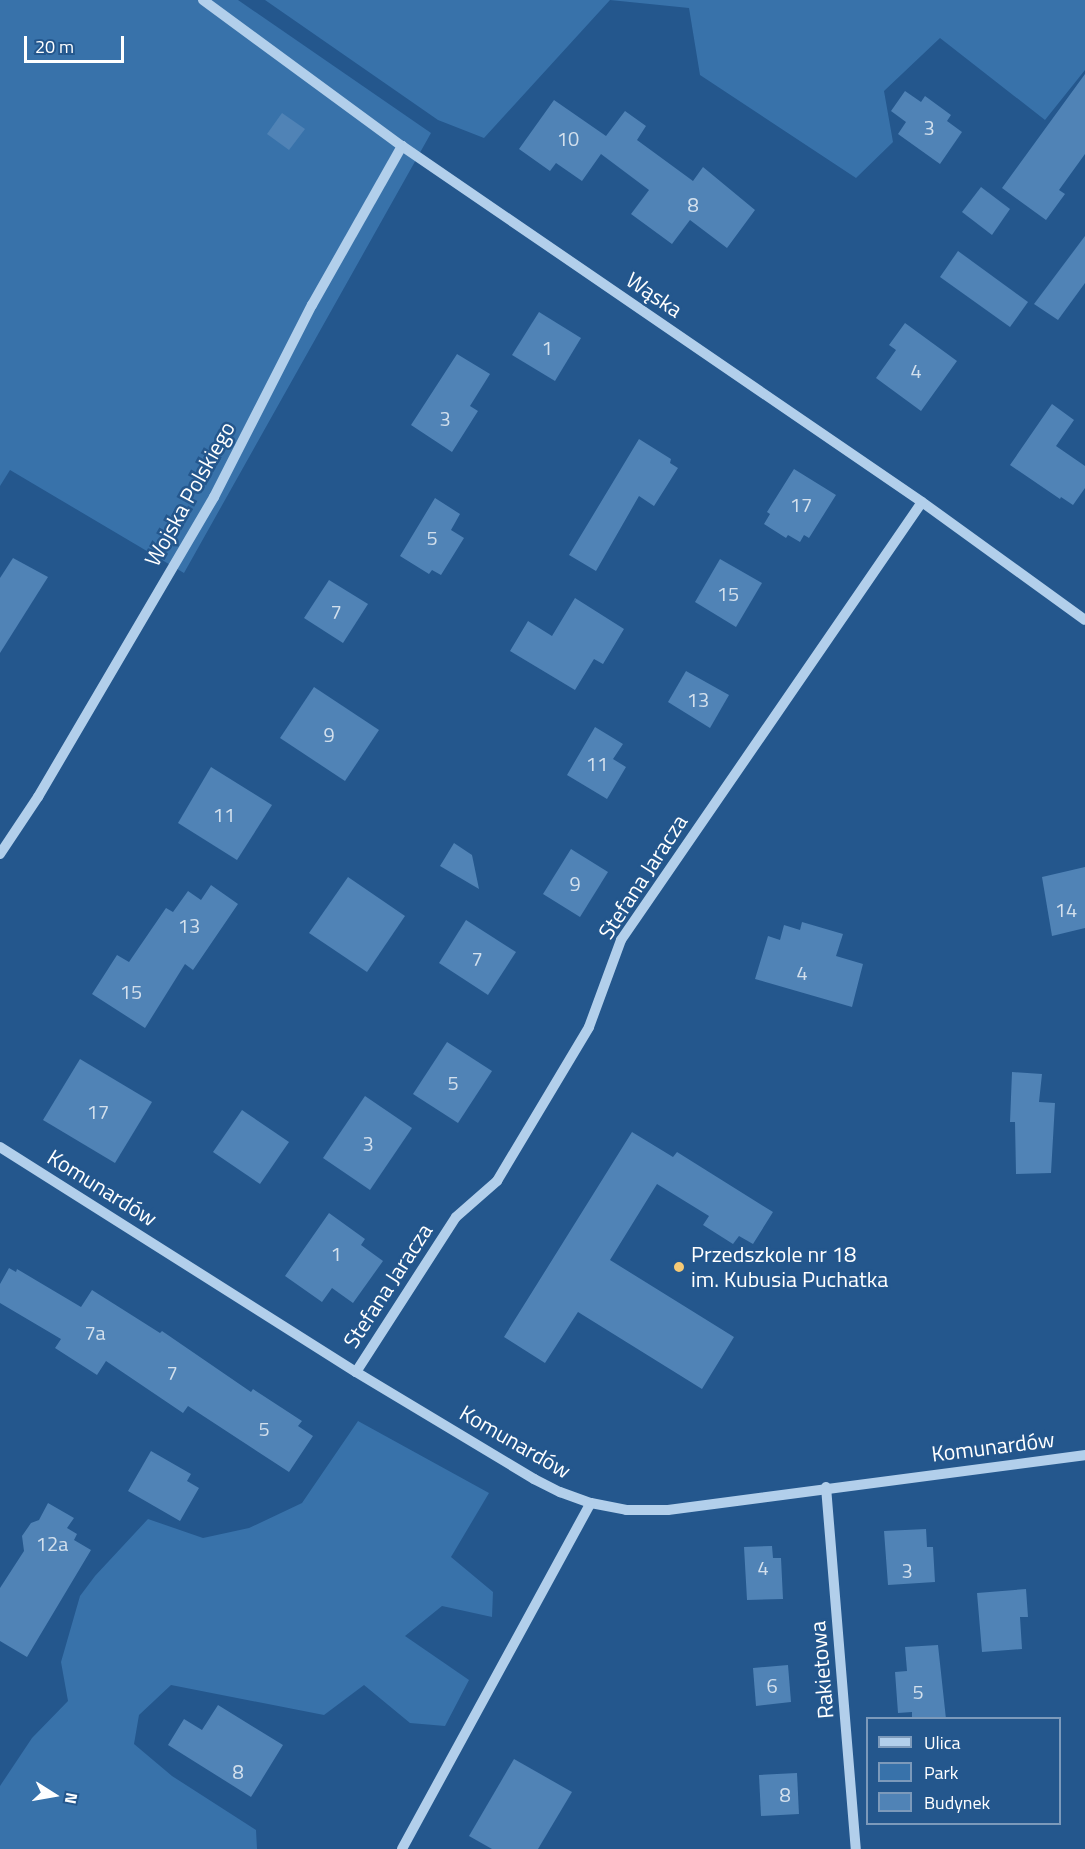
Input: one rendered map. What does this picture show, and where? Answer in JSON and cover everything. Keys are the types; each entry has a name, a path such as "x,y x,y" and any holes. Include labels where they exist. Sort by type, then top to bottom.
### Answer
{"street":[{"name":"Wąska","path":"203,0 402,146 922,502 1085,620"},
{"name":"Wojska Polskiego","path":"0,854 44,788 214,497 312,305 402,146"},
{"name":"Stefana Jaracza","path":"356,1372 456,1217 497,1180 589,1027 621,940 922,502"},
{"name":"Komunardów","path":"0,1147 356,1372 534,1479 591,1503 626,1510 668,1510 826,1487 1085,1455"},
{"name":"Rakietowa","path":"826,1487 856,1849"},
{"path":"402,1849 591,1503"}],"green space":[{"path":"0,0 238,0 431,133 184,573 10,470 0,486"},
{"path":"265,0 610,0 484,138 438,120"},
{"path":"610,0 1085,0 1085,70 1045,120 940,38 884,91 893,142 856,178 700,75 689,8"},
{"path":"358,1421 489,1493 451,1557 493,1592 492,1617 442,1606 405,1636 469,1680 445,1726 410,1723 364,1685 324,1715 171,1685 139,1715 134,1744 172,1776 256,1830 257,1849 0,1849 0,1786 32,1738 68,1701 61,1662 80,1596 95,1576 148,1519 203,1538 249,1528 302,1503"}],"building":[{"path":"1085,74 1085,154 1059,190 1065,194 1046,220 1002,188"},
{"path":"905,91 921,102 925,96 951,115 947,121 962,132 940,164 898,134 906,122 891,111"},
{"path":"554,100 606,136 625,111 646,126 637,140 693,181 703,167 755,210 727,248 690,220 672,244 631,214 649,190 601,154 582,181 556,163 550,171 519,149"},
{"path":"282,113 305,129 289,150 267,134"},
{"path":"981,187 1010,209 992,235 962,212"},
{"path":"1085,236 1085,283 1058,320 1034,304"},
{"path":"958,251 1028,302 1010,327 940,277"},
{"path":"539,312 581,338 555,381 512,355"},
{"path":"905,323 957,361 921,411 876,378 896,350 889,345"},
{"path":"457,354 490,374 470,406 478,411 452,452 411,425"},
{"path":"1052,404 1074,420 1056,446 1085,466 1085,488 1073,505 1061,497 1060,499 1010,465"},
{"path":"639,439 671,459 670,463 678,468 654,506 639,496 596,571 569,555"},
{"path":"794,469 836,495 809,538 804,535 800,542 788,535 786,538 764,524 770,514 767,512"},
{"path":"435,498 460,514 451,530 464,538 441,575 432,570 429,574 400,556"},
{"path":"13,558 48,577 0,653 0,578"},
{"path":"720,559 762,583 736,627 695,602"},
{"path":"329,580 368,604 343,643 304,618"},
{"path":"575,598 624,629 603,664 594,659 575,690 510,651 528,621 552,636"},
{"path":"686,671 729,695 710,728 668,702"},
{"path":"314,687 379,730 345,781 280,738"},
{"path":"595,727 623,744 613,759 626,767 607,799 567,775"},
{"path":"211,767 272,805 237,860 178,823"},
{"path":"454,843 472,855 479,889 440,866"},
{"path":"571,849 608,872 580,917 543,894"},
{"path":"1085,867 1085,928 1052,936 1042,877"},
{"path":"348,877 405,916 367,972 309,933"},
{"path":"211,885 238,904 193,970 185,964 145,1028 92,994 117,955 129,962 166,908 173,912 188,891 201,900"},
{"path":"466,920 516,952 488,995 439,963"},
{"path":"802,922 843,934 836,956 863,964 852,1007 755,979 768,936 780,940 784,925 800,930"},
{"path":"447,1042 492,1071 458,1123 413,1094"},
{"path":"80,1059 152,1102 115,1163 43,1120"},
{"path":"1012,1072 1042,1074 1039,1102 1055,1103 1051,1173 1016,1174 1015,1122 1010,1122"},
{"path":"365,1096 412,1128 370,1190 323,1158"},
{"path":"242,1110 289,1142 260,1184 213,1152"},
{"path":"632,1132 673,1157 677,1152 773,1212 753,1244 739,1236 733,1244 703,1225 709,1216 657,1184 610,1260 734,1337 702,1389 578,1312 545,1363 504,1337"},
{"path":"329,1213 365,1239 361,1245 383,1261 353,1303 332,1288 322,1302 285,1276"},
{"path":"9,1268 16,1272 17,1269 81,1307 92,1290 160,1333 162,1331 251,1392 253,1389 302,1421 298,1426 313,1436 289,1472 188,1406 183,1413 106,1361 97,1375 55,1348 61,1339 0,1303 0,1284"},
{"path":"151,1451 191,1474 187,1481 199,1488 180,1521 128,1491"},
{"path":"48,1503 74,1518 67,1528 77,1534 74,1540 91,1550 27,1657 0,1641 0,1588 24,1551 22,1536 31,1523 39,1520"},
{"path":"926,1529 927,1547 933,1547 935,1582 888,1585 884,1531"},
{"path":"772,1546 773,1558 781,1558 783,1599 747,1600 744,1547"},
{"path":"1026,1589 1028,1617 1020,1617 1022,1649 982,1652 977,1593"},
{"path":"938,1645 946,1717 912,1717 912,1712 898,1713 895,1672 907,1671 905,1647"},
{"path":"788,1665 791,1702 756,1706 753,1668"},
{"path":"218,1705 283,1745 251,1797 168,1745 184,1719 202,1730"},
{"path":"514,1759 572,1792 538,1849 492,1849 469,1836"},
{"path":"797,1773 799,1814 761,1816 759,1775"}],"place":[{"name":"Przedszkole nr 18 im. Kubusia Puchatka","path":"679,1267"}]}
